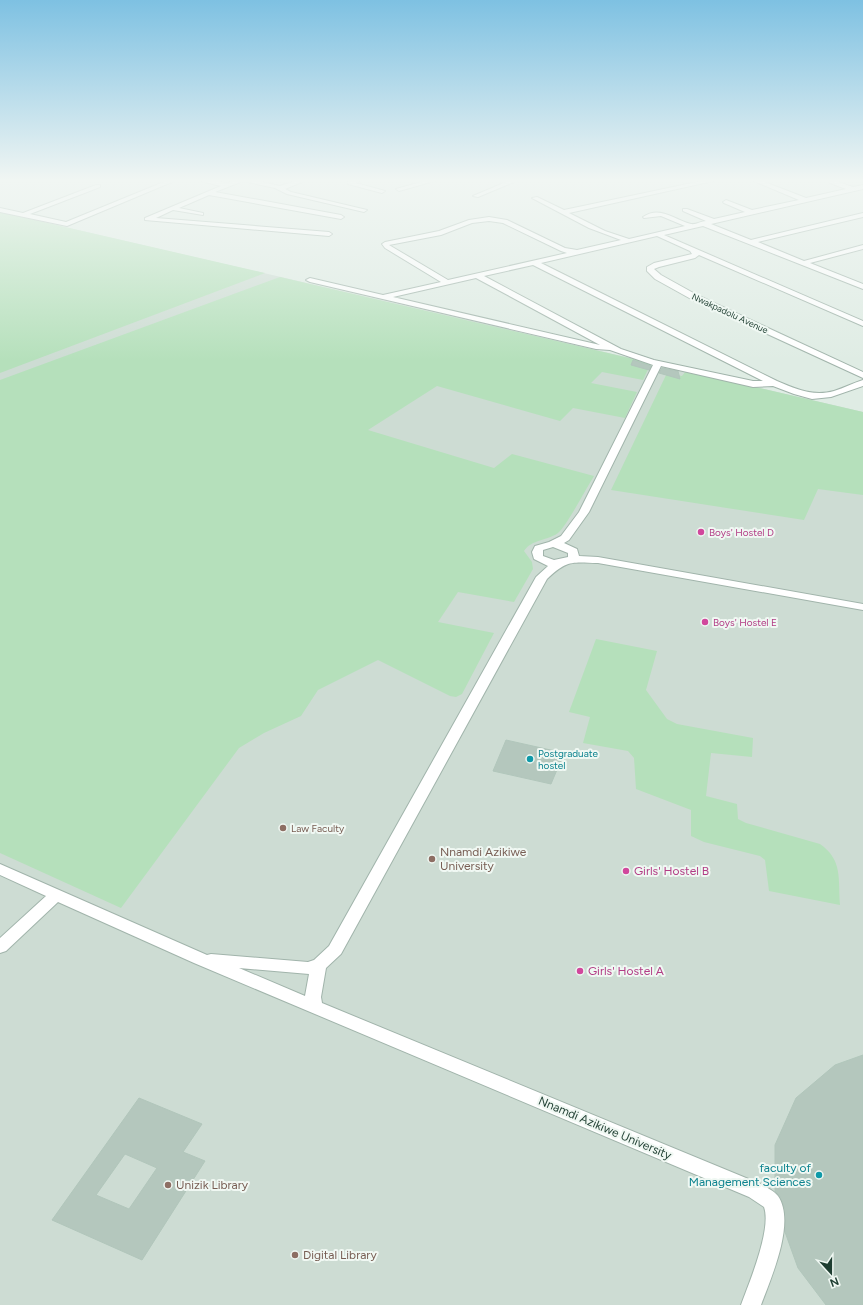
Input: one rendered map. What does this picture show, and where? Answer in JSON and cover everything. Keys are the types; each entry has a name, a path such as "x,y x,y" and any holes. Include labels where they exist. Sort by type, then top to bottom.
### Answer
{"street":[{"path":"406,240 385,244 387,247 447,282"},
{"path":"543,240 563,250 577,252"},
{"path":"383,297 630,240"},
{"path":"672,240 863,324"},
{"path":"746,240 862,286"},
{"path":"751,242 760,240"},
{"name":"Nwakpadolu Avenue","path":"692,248 696,254 693,257 657,265 650,269 658,277 694,297 863,375"},
{"path":"804,263 863,248"},
{"path":"533,262 774,383 813,397 824,396 863,384"},
{"path":"476,275 612,348 629,355 753,384 774,383"},
{"path":"310,280 596,347 612,348"},
{"path":"200,959 308,968 319,965 335,950 542,577 558,563 569,549 584,512 658,366 655,362"},
{"path":"558,563 543,560 538,556 537,552 539,548 553,544 598,560 863,607"},
{"path":"542,577 543,560"},
{"name":"Nnamdi Azikiwe University","path":"0,869 200,959 756,1191 771,1202 776,1217 767,1260 751,1305"},
{"path":"0,947 56,895"},
{"path":"314,1007 313,997 319,965"}],"shaded area":[{"name":"Nnamdi Azikiwe University","path":"0,240 120,240 863,412 863,1305 0,1305"}],"green space":[{"path":"0,240 121,240 265,273 0,373"},
{"path":"280,277 651,363 643,380 602,372 591,383 637,392 625,418 573,408 560,421 437,386 368,430 494,468 512,454 594,476 562,529 554,536 531,544 524,551 532,562 533,569 514,602 458,592 438,622 494,633 462,694 456,697 450,696 378,660 318,690 301,716 264,733 239,748 121,908 0,853 0,380"},
{"path":"686,371 863,412 863,495 818,489 804,520 611,490 667,373 682,376"},
{"path":"596,639 657,651 646,690 667,719 677,724 753,738 752,757 711,753 706,796 737,804 738,819 746,823 820,844 833,857 836,863 839,878 840,905 769,891 765,860 760,856 704,842 691,836 691,810 636,789 634,758 628,751 583,743 590,717 569,712"}],"building":[{"path":"633,360 651,366 649,370 631,365"},
{"path":"662,368 678,371 680,379 659,373"},
{"name":"Postgraduate hostel","path":"506,740 564,753 551,784 493,771"},
{"name":"faculty of Management Sciences","path":"863,1055 863,1305 826,1305 798,1268 785,1232 784,1207 779,1195 775,1191 775,1145 796,1098 835,1065"},
{"name":"Unizik Library","path":"139,1098 202,1124 183,1152 205,1161 142,1260 52,1220","holes":["125,1154 157,1168 129,1209 96,1195"]}],"place":[{"name":"Boys' Hostel D","path":"701,532"},
{"name":"Boys' Hostel E","path":"705,622"},
{"name":"Postgraduate hostel","path":"530,759"},
{"name":"Law Faculty","path":"283,828"},
{"name":"Nnamdi Azikiwe University","path":"432,859"},
{"name":"Girls' Hostel B","path":"626,871"},
{"name":"Girls' Hostel A","path":"580,971"},
{"name":"faculty of Management Sciences","path":"819,1175"},
{"name":"Unizik Library","path":"168,1185"},
{"name":"Digital Library","path":"295,1255"}]}
